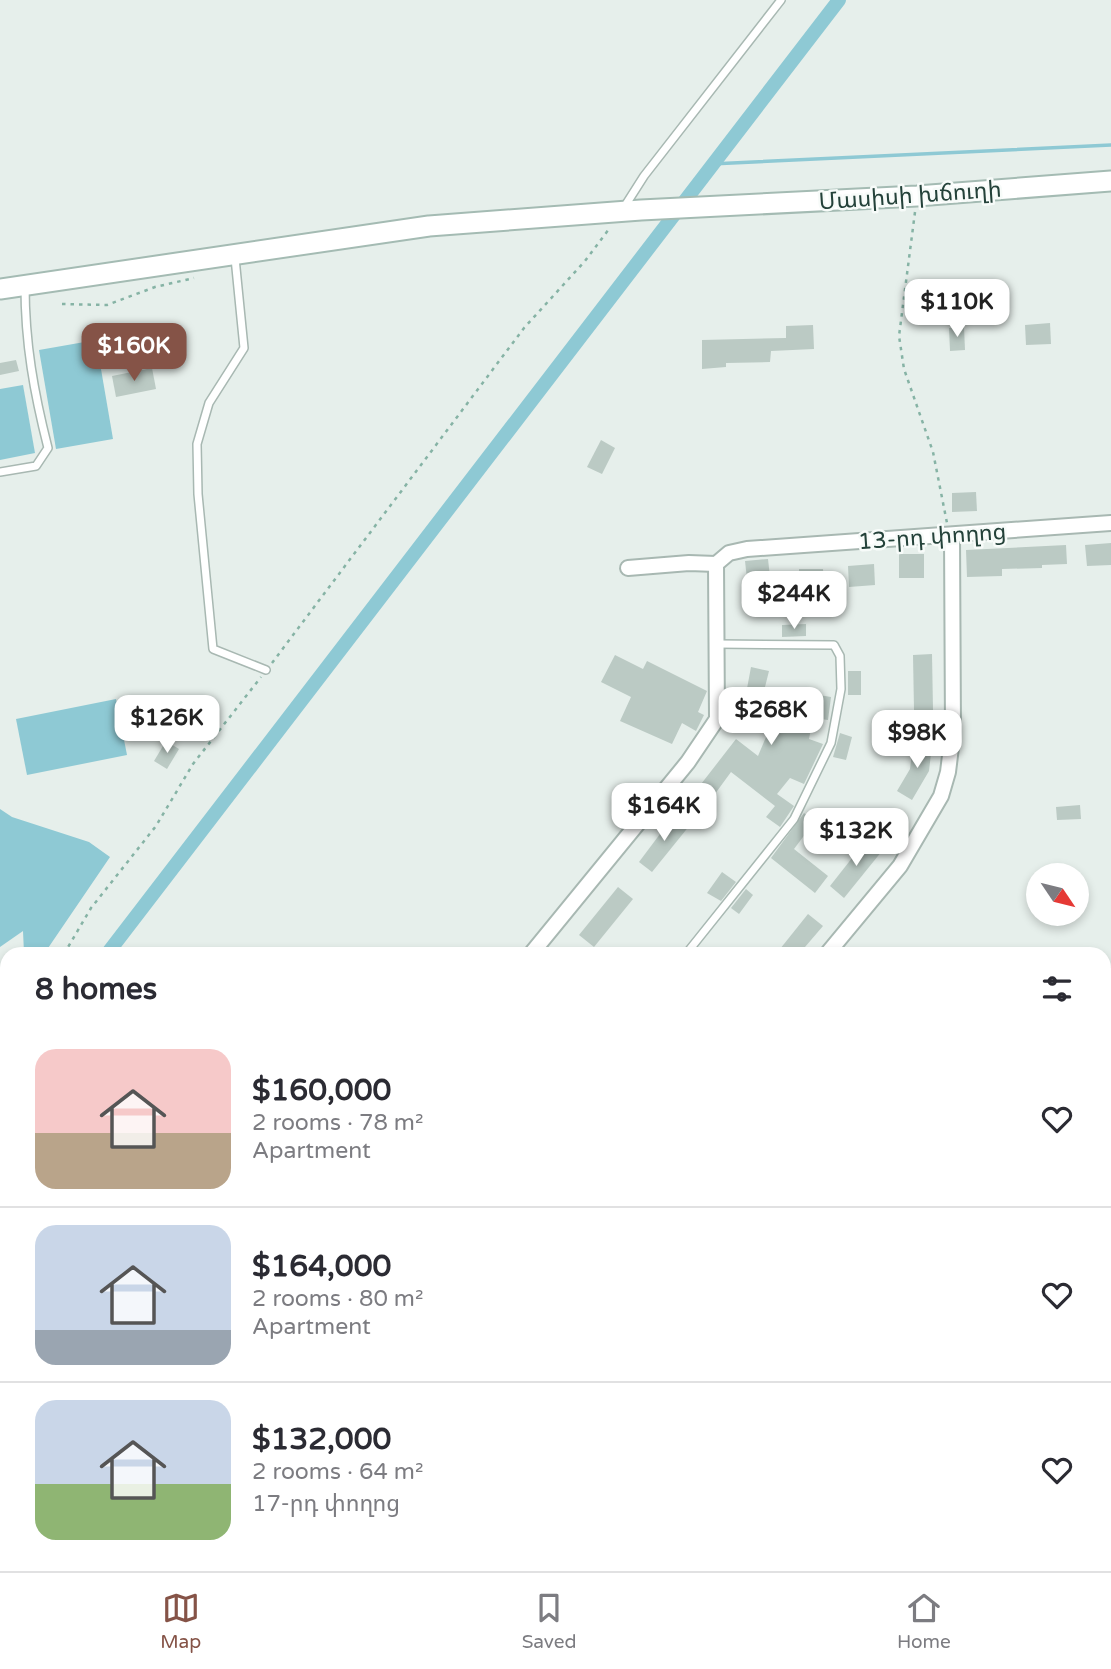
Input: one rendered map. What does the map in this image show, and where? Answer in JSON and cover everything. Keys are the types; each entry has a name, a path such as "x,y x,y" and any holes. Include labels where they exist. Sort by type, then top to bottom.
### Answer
{"main road":[{"name":"Մասիսի խճուղի","path":"0,289 429,226 641,210 917,196 1111,181"}],"street":[{"name":"13-րդ փողոց","path":"716,564 729,553 747,549 1111,523"},
{"path":"833,947 901,866 940,796 948,772 953,731 952,536"},
{"path":"537,947 688,762 717,719 716,564 689,563 628,568"}],"lane":[{"path":"621,212 644,176 781,0"},
{"path":"234,254 244,348 209,403 197,444 198,494 213,649 266,670"},
{"path":"0,472 36,466 48,448 31,377 25,330 25,285"},
{"path":"692,947 794,819 831,743 841,689 840,656 834,645 718,644"}],"path":[{"path":"917,196 899,336 904,369 933,452 944,515 952,536"},
{"path":"68,947 91,908 156,826 193,764 318,604 524,328 585,261 621,212"},
{"path":"62,304 107,305 155,287 200,277"}],"water":[{"path":"96,340 113,439 56,449 39,350"},
{"path":"23,385 35,453 0,460 0,389"},
{"path":"116,699 127,755 27,775 16,719"},
{"path":"0,809 12,817 89,842 110,857 49,947 24,947 23,931 0,947"}],"building":[{"path":"1050,323 1051,344 1026,345 1025,325"},
{"path":"813,325 814,349 771,351 770,362 726,363 726,367 702,369 702,340 786,338 786,326"},
{"path":"964,327 965,350 950,351 949,328"},
{"path":"16,360 19,371 0,375 0,363"},
{"path":"152,368 156,389 116,397 112,376"},
{"path":"601,440 615,448 602,474 587,467"},
{"path":"976,492 977,511 952,512 952,493"},
{"path":"1111,543 1111,565 1087,566 1085,545"},
{"path":"1066,545 1067,564 1002,569 1002,576 967,577 966,550"},
{"path":"899,554 924,554 924,578 899,578"},
{"path":"768,559 770,577 747,579 745,561"},
{"path":"874,564 875,585 849,587 848,566"},
{"path":"799,569 823,569 824,586 799,586"},
{"path":"806,624 806,636 782,637 782,625"},
{"path":"932,654 933,710 914,710 913,655"},
{"path":"615,655 643,669 647,661 707,691 698,712 704,715 696,731 682,723 672,744 620,721 631,697 601,682"},
{"path":"751,667 769,671 762,699 817,708 819,695 831,697 828,720 813,718 809,739 823,744 804,784 790,778 777,794 794,806 780,827 766,817 775,806 731,772 712,798 698,788 736,739 758,756 769,730 740,726"},
{"path":"848,671 861,671 861,695 848,695"},
{"path":"840,733 852,737 846,760 833,757"},
{"path":"166,741 179,749 167,769 154,761"},
{"path":"913,743 932,745 929,771 912,800 897,791 910,769"},
{"path":"1080,805 1081,819 1057,820 1056,807"},
{"path":"804,813 815,821 794,849 828,876 815,893 771,858"},
{"path":"675,814 690,825 652,872 639,862"},
{"path":"867,839 882,851 844,898 830,886"},
{"path":"722,872 736,882 721,901 707,893"},
{"path":"618,887 633,899 594,947 579,935"},
{"path":"746,889 753,895 739,914 731,908"},
{"path":"808,914 823,926 805,947 782,947"}],"waterway":[{"path":"112,947 839,0"},
{"path":"711,164 1111,145"}]}
